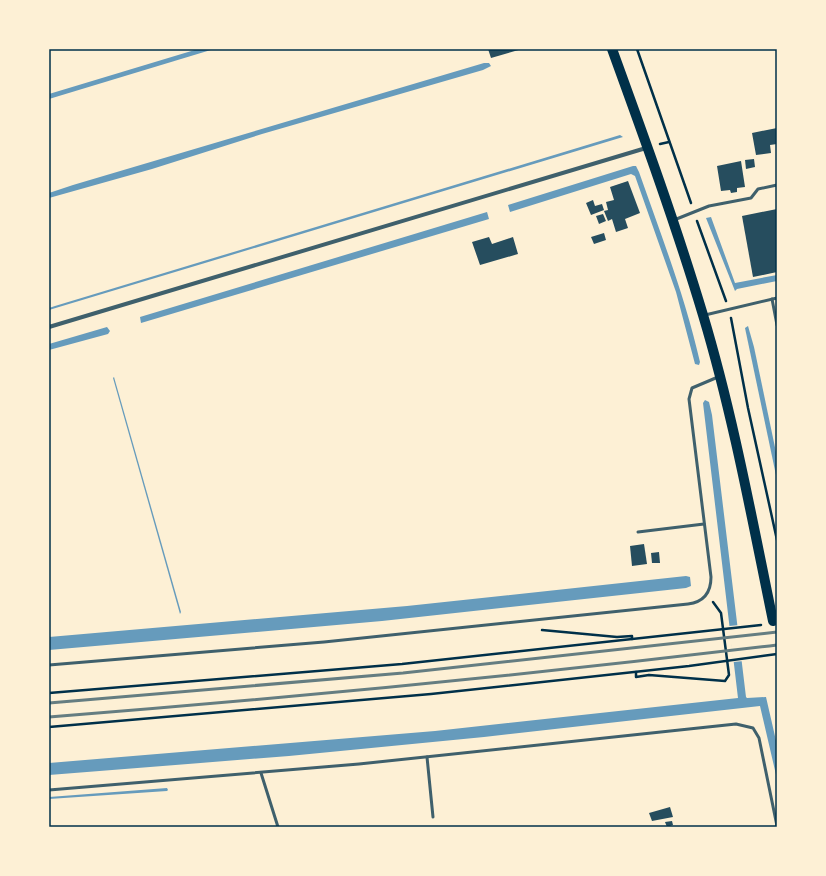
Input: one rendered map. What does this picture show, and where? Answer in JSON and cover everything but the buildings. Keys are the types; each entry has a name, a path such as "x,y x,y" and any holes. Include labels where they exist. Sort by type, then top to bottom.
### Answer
{"main road":[{"path":"612,49 648,148 703,315 740,464 773,621"}],"street":[{"path":"49,327 648,148"}],"lane":[{"path":"672,220 709,206 751,198 758,189 777,186"},
{"path":"703,315 777,298"},
{"path":"772,299 777,324"},
{"path":"49,665 324,642 692,604 707,595 711,585 711,577 689,398 692,388 703,382 719,377"},
{"path":"638,532 704,524"},
{"path":"49,790 261,773 736,724 746,725 753,728 759,738 777,826"},
{"path":"427,757 433,817"},
{"path":"261,773 278,827"}],"path":[{"path":"637,49 729,309 748,408 777,540"},
{"path":"636,672 636,677 649,675 725,681 729,675 721,613 707,595"},
{"path":"49,693 363,667 762,625"},
{"path":"541,628 541,630 617,637 632,636 632,639"},
{"path":"49,727 385,699 689,666 777,654"}],"water":[{"path":"198,49 214,49 49,99 49,94"},
{"path":"484,63 489,63 491,66 483,70 262,134 152,169 49,198 49,193 73,185"},
{"path":"620,135 623,137 49,310 49,308 55,306"},
{"path":"636,166 639,172 672,266 694,337 700,362 699,365 695,364 676,292 635,176 631,174 510,212 508,205"},
{"path":"487,212 489,219 141,323 140,317"},
{"path":"711,217 735,283 777,275 777,281 737,289 735,291 706,218"},
{"path":"748,326 754,347 777,457 777,480 745,328"},
{"path":"107,327 110,331 108,334 49,350 49,344"},
{"path":"114,377 181,612 180,614 113,378"},
{"path":"705,400 709,402 712,415 746,697 766,697 777,745 777,779 760,706 484,737 289,756 49,775 49,763 435,731 738,698 703,403"},
{"path":"686,576 690,577 691,586 686,588 382,621 49,650 49,637 407,606"},
{"path":"167,788 167,791 49,799 49,797"}],"pier":[{"path":"740,625 744,661 733,662 729,626"}],"railway":[{"path":"49,703 403,673 777,632"},
{"path":"49,717 413,685 777,645"}]}
